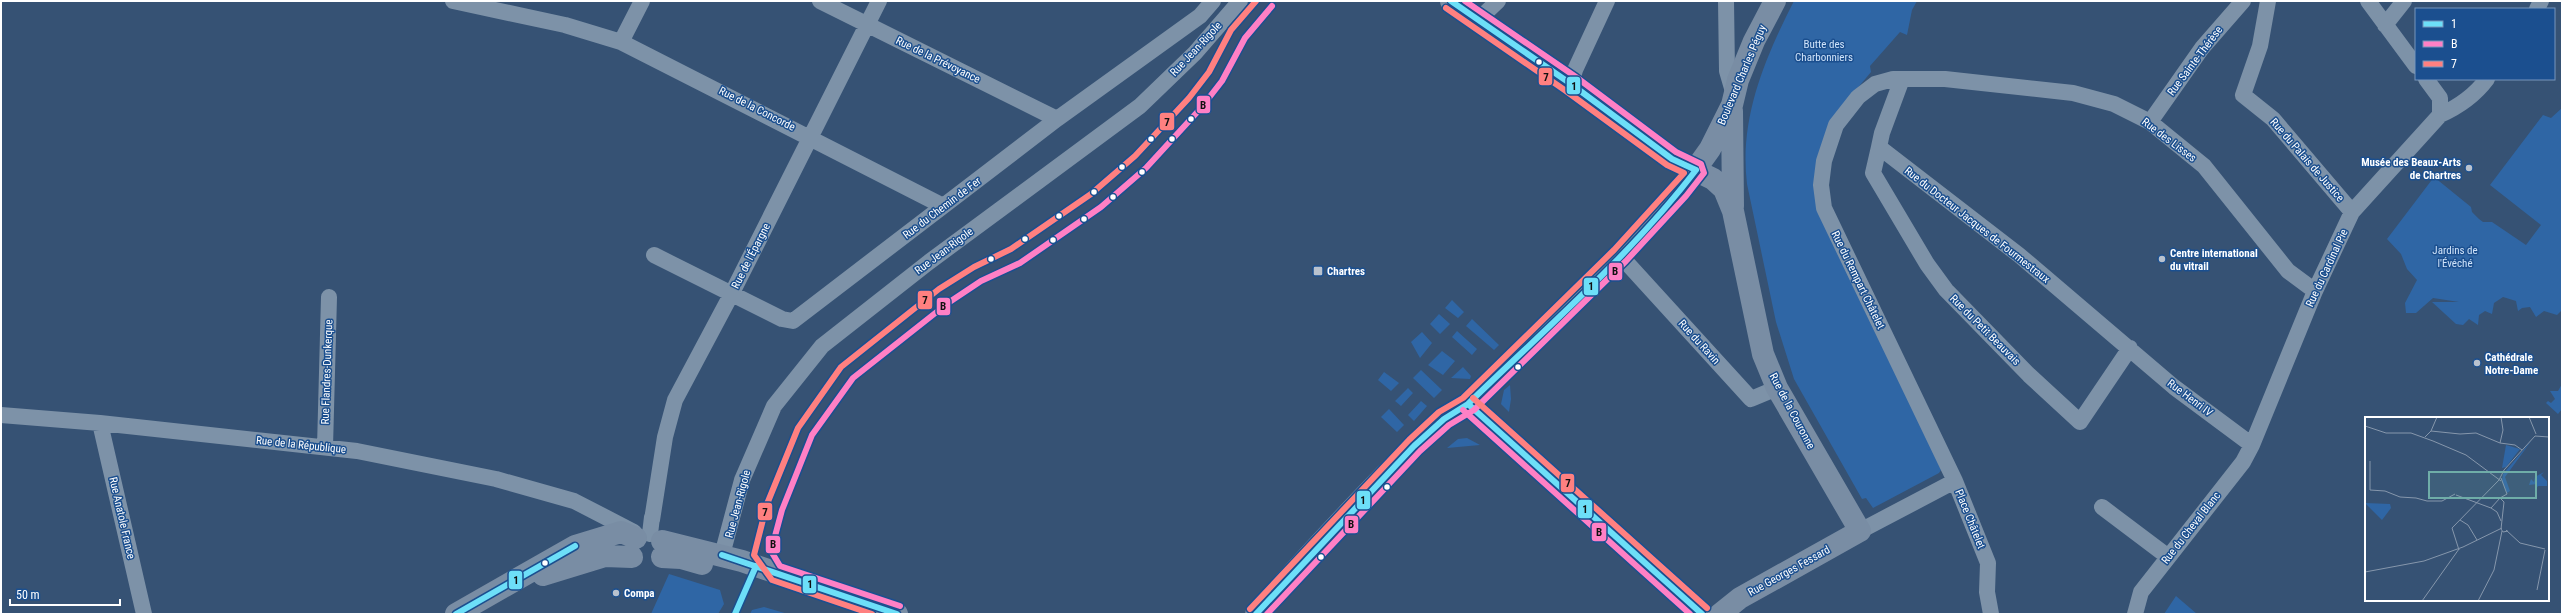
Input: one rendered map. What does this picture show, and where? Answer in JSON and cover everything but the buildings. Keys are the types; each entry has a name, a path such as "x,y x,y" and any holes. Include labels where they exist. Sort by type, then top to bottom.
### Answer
{"main road":[{"name":"Rue de la Couronne","path":"1451,1 1571,84 1672,159 1707,174 1724,189 1733,211 1763,354 1777,388 1860,531"},
{"name":"Boulevard Charles Péguy","path":"1256,614 1325,537 1418,442 1447,415 1468,404 1620,256 1680,191 1710,149 1733,100 1754,41 1775,1"},
{"name":"Rue de la Couronne","path":"1733,100 1733,211"},
{"name":"Rue Georges Fessard","path":"1720,614 1740,598 1860,531"},
{"path":"456,614 575,546 621,532 648,540 722,555 897,614"},
{"path":"648,540 681,558 751,577 858,614"}],"street":[{"name":"Rue de la Concorde","path":"454,1 565,25 621,42 811,137 943,206"},
{"path":"621,42 642,1"},
{"name":"Rue de la Prévoyance","path":"820,1 1057,120"},
{"name":"Rue de l'Épargne","path":"648,540 665,437 675,400 732,293 879,1"},
{"name":"Rue du Chemin de Fer","path":"654,255 782,319 793,321 1057,120 1200,16 1213,1"},
{"name":"Rue Jean-Rigole","path":"722,555 742,480 774,406 822,346 929,262 1140,106 1195,53 1240,1"},
{"path":"1478,20 1498,1"},
{"path":"1571,84 1574,70 1607,1"},
{"path":"1726,1 1727,71 1733,100"},
{"name":"Rue Sainte-Thérèse","path":"2150,122 2202,48 2244,1"},
{"name":"Rue du Palais de Justice","path":"2268,1 2260,46 2243,95 2273,120 2352,212"},
{"path":"2368,1 2415,65"},
{"path":"2385,25 2404,1"},
{"path":"1879,147 1882,133 1902,79"},
{"name":"Rue des Lisses","path":"1875,84 1902,79 1945,79 2073,93 2114,104 2150,122 2204,166 2288,271 2315,291"},
{"path":"2427,80 2440,98 2440,115 2455,109 2480,88 2486,80"},
{"name":"Rue du Rempart Châtelet","path":"1875,84 1858,97 1836,125 1824,161 1820,185 1824,208 1955,481"},
{"name":"Rue du Cardinal Pie","path":"2252,445 2315,291 2352,212 2440,115"},
{"name":"Rue du Docteur Jacques de Fourmestraux","path":"1879,147 2019,255 2130,348"},
{"name":"Rue du Petit Beauvais","path":"1879,147 1873,173 1942,285 2029,374 2080,422 2130,348"},
{"name":"Rue du Ravin","path":"1627,263 1751,399 1777,388"},
{"name":"Rue Flandres-Dunkerque","path":"325,447 329,297"},
{"name":"Rue Henri IV","path":"2130,348 2174,387 2252,445"},
{"path":"1468,404 1702,614"},
{"name":"Rue de la République","path":"1,415 100,423 357,451 496,479 574,500 648,540"},
{"name":"Rue Anatole France","path":"100,423 144,614"},
{"name":"Rue du Cheval Blanc","path":"2135,614 2141,592 2167,556 2232,477 2252,445"},
{"name":"Place Châtelet","path":"1860,531 1955,481 1988,563 1987,592 1991,614"},
{"path":"2102,507 2167,556"}],"green space":[{"name":"Butte des Charbonniers","path":"1794,1 1917,1 1912,10 1907,35 1900,32 1870,66 1871,72 1851,96 1817,174 1941,470 1939,473 1873,508 1866,498 1862,499 1794,379 1776,322 1747,184 1747,136 1751,112 1764,67 1773,44"},
{"name":"Jardins de l'Évéché","path":"2562,108 2561,311 2557,315 2544,311 2536,317 2530,307 2522,308 2518,311 2516,301 2503,297 2494,303 2492,314 2485,311 2479,315 2478,325 2469,319 2463,325 2456,324 2432,302 2459,302 2433,298 2416,313 2406,313 2405,303 2417,280 2407,269 2401,254 2387,239 2434,177 2471,207 2472,212 2483,222 2492,222 2526,245 2541,225 2490,185 2543,115 2551,118"},
{"path":"1452,300 1464,312 1458,318 1445,308"},
{"path":"1439,314 1450,324 1440,334 1430,324"},
{"path":"1472,319 1499,345 1494,350 1466,326"},
{"path":"1457,331 1477,349 1472,355 1452,337"},
{"path":"1422,332 1432,343 1420,358 1411,342"},
{"path":"1442,351 1455,361 1443,375 1428,365"},
{"path":"1463,367 1471,376 1470,379 1451,378"},
{"path":"1421,370 1442,390 1434,398 1413,378"},
{"path":"1384,372 1399,383 1391,391 1378,380"},
{"path":"2562,384 2562,409 2558,414 2546,403 2548,401 2551,403 2555,399 2550,391 2558,391"},
{"path":"1510,385 1511,399 1509,412 1501,404 1504,390"},
{"path":"1408,388 1413,393 1401,406 1395,401"},
{"path":"1421,401 1427,406 1414,421 1408,415"},
{"path":"1389,409 1404,425 1397,432 1381,417"},
{"path":"1467,438 1480,445 1447,448 1458,439"},
{"path":"669,574 720,590 724,604 718,614 651,614"},
{"path":"2176,596 2197,614 2164,614"},
{"path":"764,607 788,614 750,614 752,610"}],"transit line":[{"name":"7","path":"872,614 772,580 754,555 767,504 798,428 841,367 939,289 974,267 1011,249 1091,194 1135,156 1189,98 1209,72 1231,30 1256,1"},
{"name":"1","path":"1451,1 1571,84 1672,159 1696,170"},
{"name":"B","path":"1267,614 1420,451 1449,425 1474,410 1626,261 1686,196 1704,173 1701,164 1676,152 1576,77 1465,1"},
{"name":"B","path":"900,606 780,566 771,551 782,510 812,435 853,378 948,303 981,281 1020,263 1101,207 1146,168 1201,108 1222,81 1245,38 1272,6"},
{"name":"7","path":"1250,609 1409,440 1439,412 1463,398 1614,250 1684,173 1667,165 1566,91 1446,8"},
{"name":"1","path":"1256,614 1414,446 1444,419 1468,404 1557,320 1615,262 1670,202 1696,170"},
{"name":"7","path":"1473,398 1707,608"},
{"name":"1","path":"1468,404 1702,614"},
{"name":"B","path":"1463,410 1690,614"},
{"name":"1","path":"456,614 575,546"},
{"name":"1","path":"722,555 897,614"},
{"name":"1","path":"735,614 756,566"}],"place":[{"name":"Musée des Beaux-Arts de Chartres","path":"2469,168"},
{"name":"Centre international du vitrail","path":"2162,259"},
{"name":"Chartres","path":"1318,271"},
{"name":"Cathédrale Notre-Dame","path":"2477,363"},
{"name":"Compa","path":"616,593"}]}
